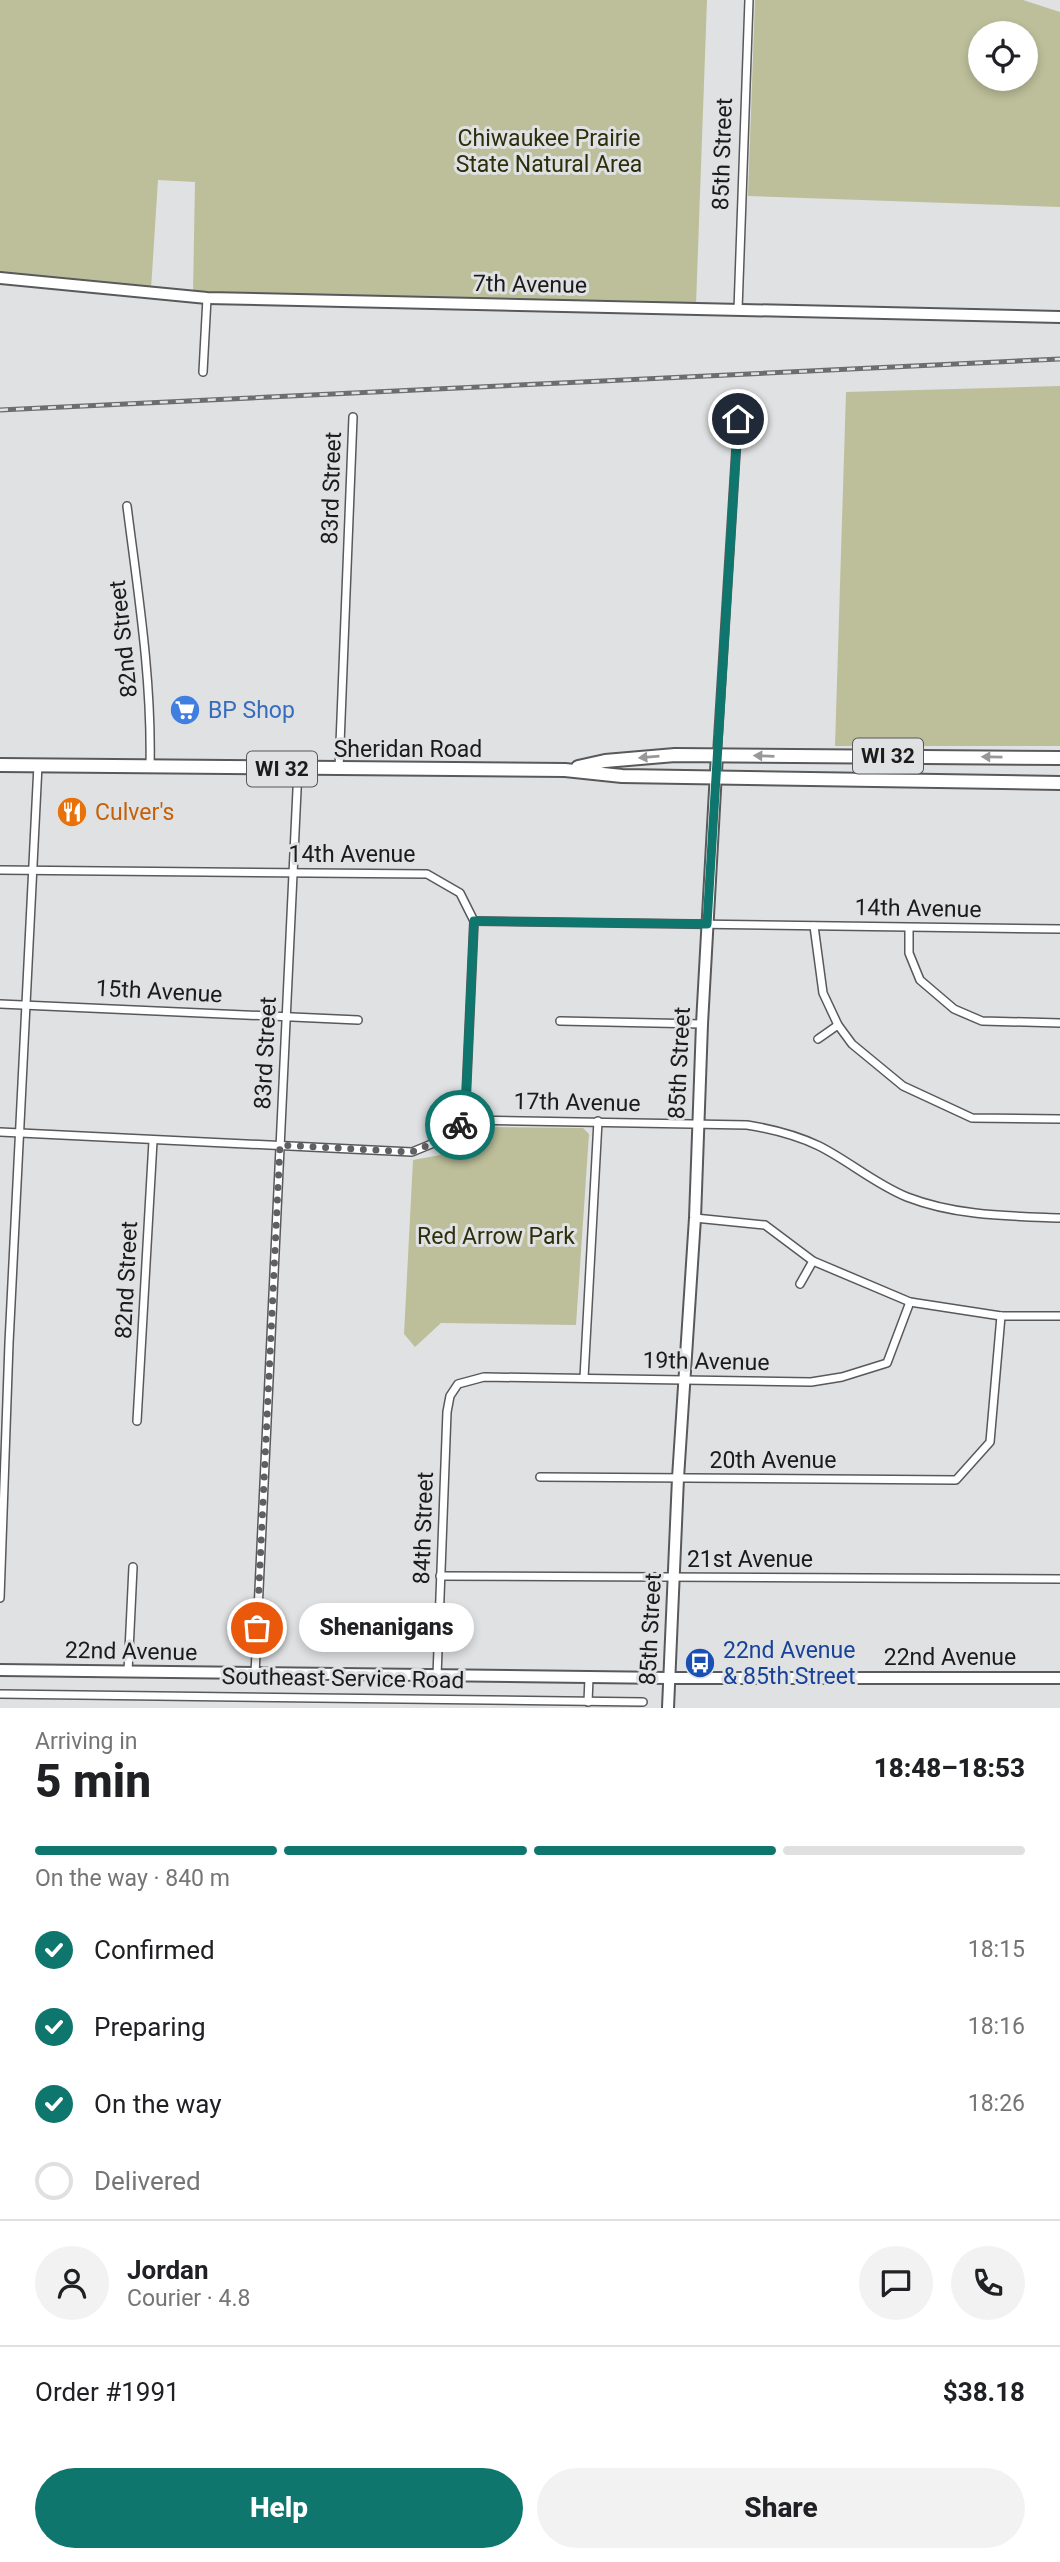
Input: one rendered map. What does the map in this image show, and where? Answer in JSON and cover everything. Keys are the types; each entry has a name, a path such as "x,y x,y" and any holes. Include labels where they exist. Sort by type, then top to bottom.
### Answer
{"main road":[{"name":"Sheridan Road","path":"565,770 605,761 675,755 1060,758"},
{"name":"Sheridan Road","path":"0,765 565,770 622,776 1060,783"}],"street":[{"name":"85th Street","path":"738,310 749,0"},
{"name":"7th Avenue","path":"0,278 207,298 1060,317"},
{"path":"203,372 207,298"},
{"name":"83rd Street","path":"338,769 353,418"},
{"name":"85th Street","path":"668,1708 678,1478 695,1218 715,776 738,419"},
{"name":"82nd Street","path":"127,506 151,722 149,768"},
{"path":"0,1598 4,1343 21,1132 38,765"},
{"name":"83rd Street","path":"255,1674 298,769"},
{"name":"14th Avenue","path":"0,870 427,874 460,893 474,921 1060,929"},
{"path":"0,1132 412,1152 446,1138 465,1120 474,921"},
{"path":"814,926 823,993 838,1025 852,1044 903,1086 972,1118 1060,1119"},
{"path":"909,928 909,953 920,980 954,1009 982,1021 1060,1023"},
{"name":"15th Avenue","path":"0,1003 358,1020"},
{"path":"560,1021 702,1024"},
{"path":"818,1039 838,1025"},
{"name":"17th Avenue","path":"465,1120 747,1125 778,1130 819,1147 907,1196 956,1211 990,1216 1060,1218"},
{"path":"584,1378 598,1121"},
{"name":"82nd Street","path":"137,1421 153,1141"},
{"path":"695,1218 765,1225 813,1261 910,1302 1001,1316 1060,1316"},
{"path":"800,1284 813,1261"},
{"name":"19th Avenue","path":"458,1384 484,1377 811,1382 842,1377 887,1363 910,1302"},
{"name":"20th Avenue","path":"540,1477 956,1480 990,1443 1001,1316"},
{"name":"84th Street","path":"437,1676 447,1412 450,1396 458,1384"},
{"path":"128,1672 133,1567"},
{"name":"21st Avenue","path":"440,1576 1060,1579"},
{"name":"22nd Avenue","path":"0,1670 589,1678 1060,1678"},
{"path":"588,1702 589,1678"},
{"name":"Southeast Service Road","path":"0,1694 643,1702"},
{"path":"296,1697 296,1708"}],"green space":[{"name":"Chiwaukee Prairie State Natural Area","path":"0,0 707,0 696,305 193,293 195,182 158,180 151,289 0,273"},
{"path":"755,0 1023,0 1060,12 1060,207 748,196"},
{"path":"1060,386 1060,746 835,746 846,392"},
{"name":"Red Arrow Park","path":"484,1127 583,1128 589,1134 576,1325 441,1323 415,1347 404,1334 413,1160 440,1155 465,1132"}],"railway":[{"path":"0,410 1060,359"}],"way so far":[{"path":"257,1628 280,1145 412,1152 446,1138 460,1125"}],"place":[{"name":"BP Shop","path":"185,710"},
{"name":"Culver's","path":"72,812"},
{"name":"Shenanigans","path":"257,1628"},
{"name":"22nd Avenue & 85th Street","path":"700,1663"}],"route":[{"path":"460,1125 465,1120 474,921 707,924 738,419"}]}
